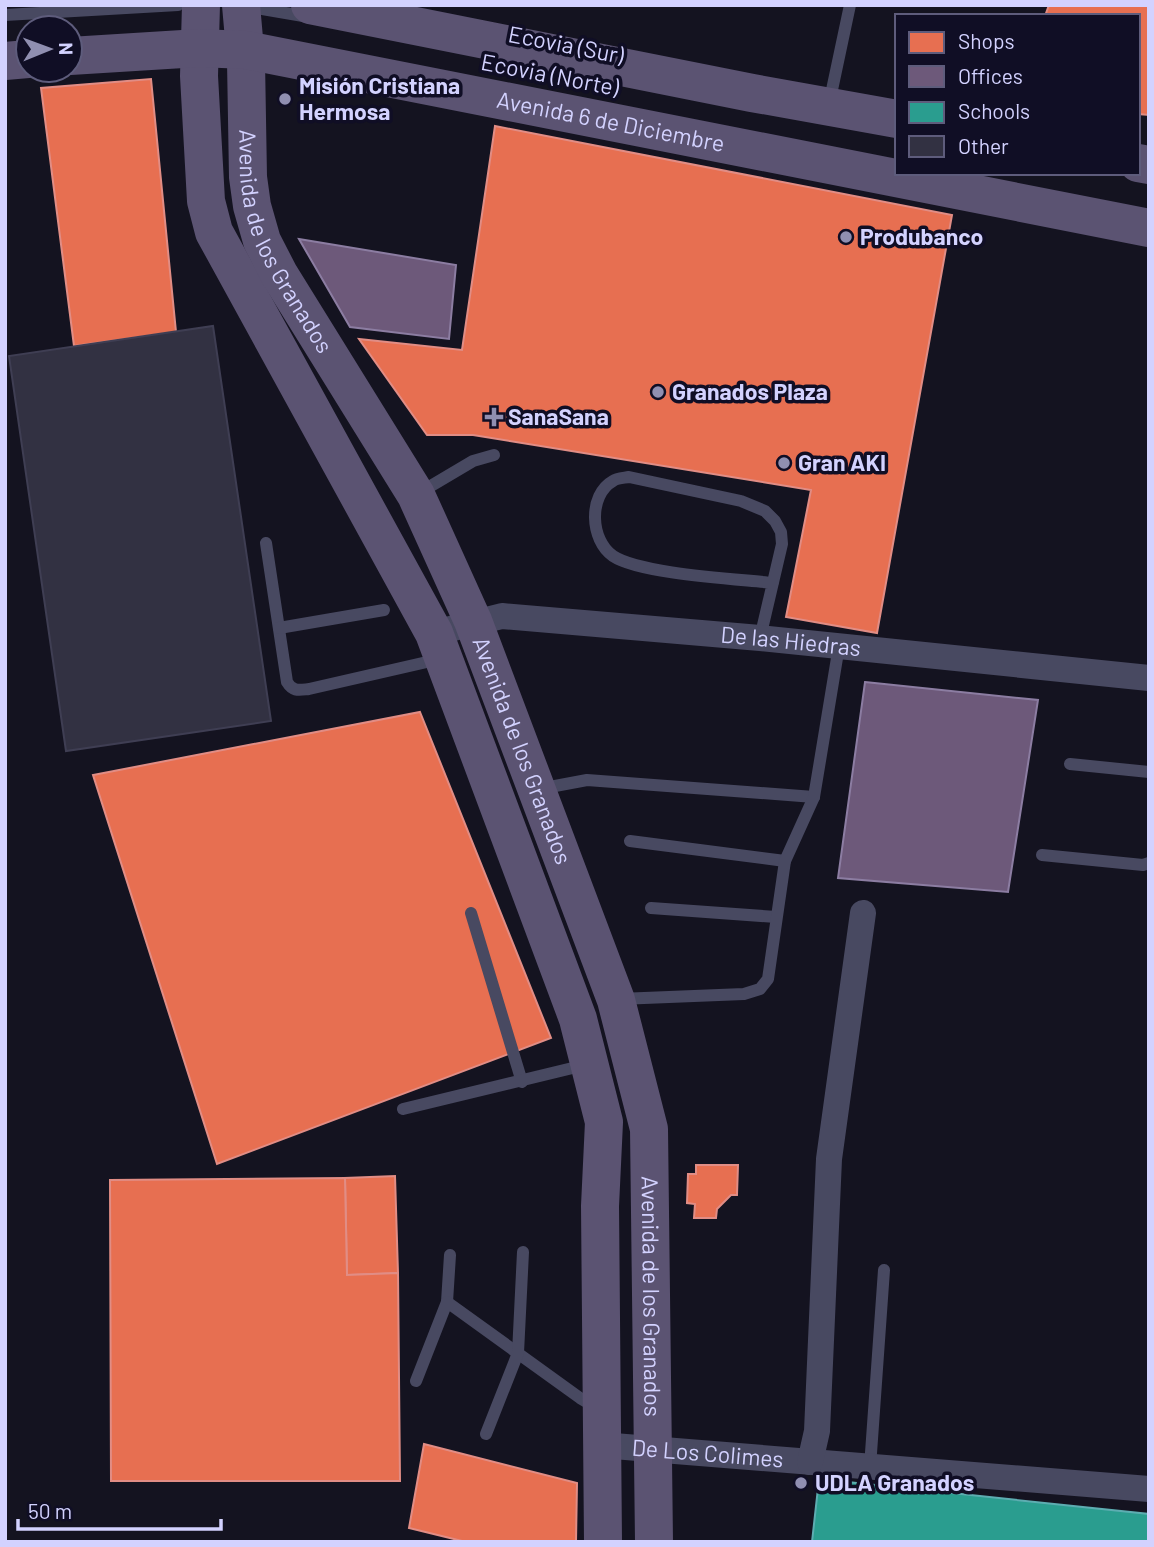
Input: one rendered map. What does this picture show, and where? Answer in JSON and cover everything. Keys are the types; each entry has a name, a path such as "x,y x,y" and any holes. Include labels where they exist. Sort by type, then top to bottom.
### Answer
{"main road":[{"path":"310,5 895,119"},
{"name":"Avenida 6 de Diciembre","path":"84,53 217,24 895,172"},
{"name":"Avenida de los Granados","path":"217,24 252,206 262,241 279,274 416,495 473,621 616,1000 649,1129 654,1542"},
{"name":"Avenida de los Granados","path":"217,24 206,201 214,232 439,646 578,1019 604,1122 600,1206 603,1542"},
{"name":"Avenida 6 de Diciembre","path":"907,175 1149,228"}],"street":[{"name":"De las Hiedras","path":"439,646 473,621 502,616 760,638 1149,677"},
{"path":"810,1462 817,1431 829,1159 863,913"},
{"name":"De Los Colimes","path":"601,1427 653,1449 1149,1489"}],"lane":[{"path":"829,107 850,5"},
{"name":"Ecovia (Sur)","path":"5,15 217,24 273,10 895,130"},
{"name":"Ecovia (Norte)","path":"217,24 309,52 610,108"},
{"path":"416,495 473,461 494,455"},
{"path":"760,638 773,583 782,544 781,532 765,511 741,501 629,477 614,479 603,489 595,509 595,526 610,554 622,561 673,571 773,583"},
{"path":"266,542 287,682 296,690 439,646"},
{"path":"279,628 384,610"},
{"path":"616,1000 744,994 760,989 768,979 785,861 814,797 839,646"},
{"path":"1070,764 1149,772"},
{"path":"538,789 587,780 814,797"},
{"path":"630,841 785,861"},
{"path":"1042,855 1143,865 1149,863"},
{"path":"651,908 776,917"},
{"path":"471,913 522,1082"},
{"path":"403,1109 589,1064"},
{"path":"486,1433 519,1353 523,1252"},
{"path":"416,1381 447,1302 450,1255"},
{"path":"870,1467 884,1270"},
{"path":"447,1302 580,1398 601,1427"}],"building: Shops":[{"path":"1049,5 1149,5 1149,115 1140,114 1140,14 1046,14"},
{"path":"151,79 176,332 74,346 41,88"},
{"name":"Granados Plaza","path":"495,126 952,215 877,633 786,617 811,490 473,435 427,435 359,339 462,350"},
{"path":"420,712 551,1038 217,1164 93,775"},
{"path":"696,1165 738,1165 737,1195 731,1195 717,1209 716,1218 694,1218 695,1204 687,1203 688,1174 696,1174"},
{"path":"395,1176 398,1273 347,1275 345,1178"},
{"path":"345,1178 347,1275 398,1273 400,1481 111,1481 110,1180"},
{"path":"424,1444 577,1483 576,1542 466,1542 409,1528"}],"building: Offices":[{"path":"299,239 456,265 449,339 350,327"},
{"path":"865,682 1038,700 1008,892 838,878"}],"building: Schools":[{"path":"819,1479 1149,1514 1149,1542 812,1542"}],"building: Other":[{"path":"213,326 271,721 66,751 9,356"}],"place":[{"name":"Misión Cristiana Hermosa","path":"285,99"},
{"name":"Produbanco","path":"846,237"},
{"name":"Granados Plaza","path":"658,392"},
{"name":"SanaSana","path":"494,417"},
{"name":"Gran AKI","path":"784,463"},
{"name":"UDLA Granados","path":"801,1483"}]}
